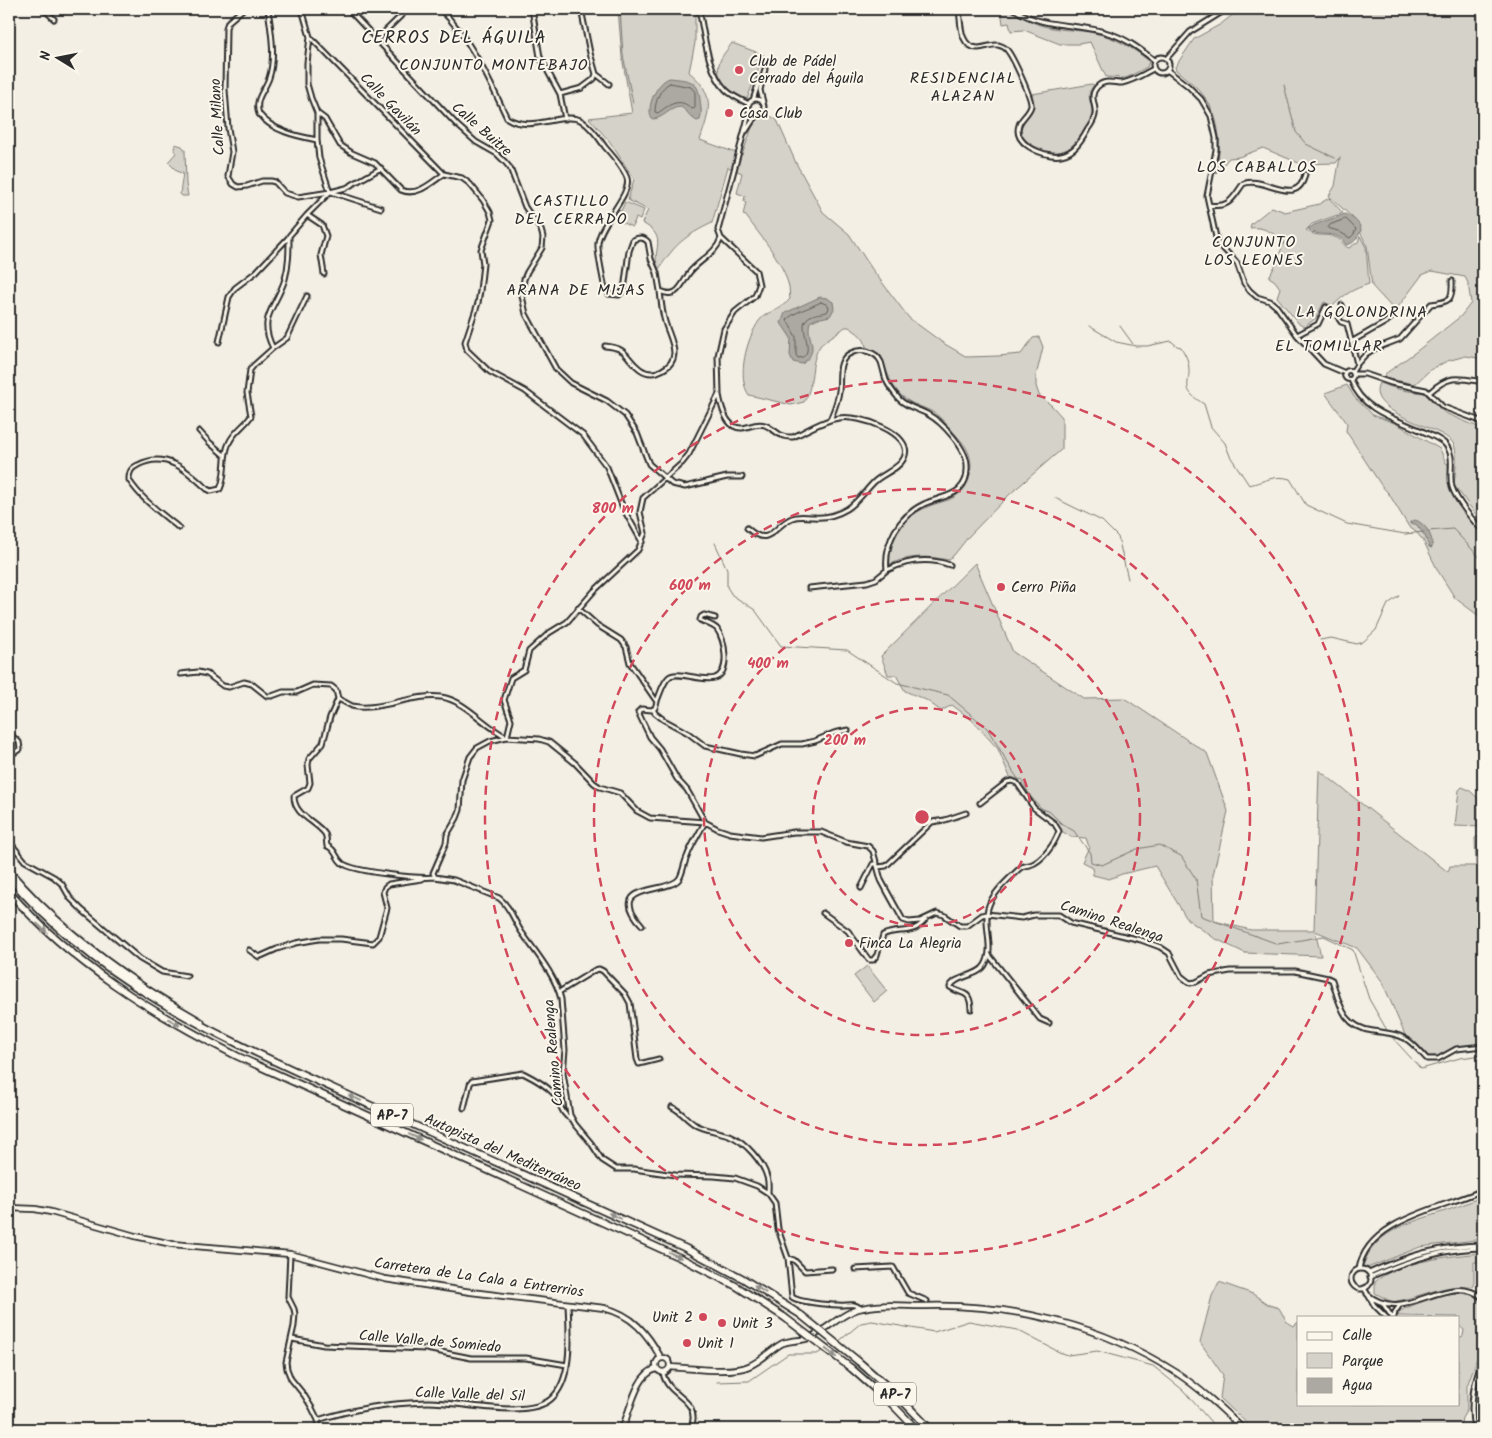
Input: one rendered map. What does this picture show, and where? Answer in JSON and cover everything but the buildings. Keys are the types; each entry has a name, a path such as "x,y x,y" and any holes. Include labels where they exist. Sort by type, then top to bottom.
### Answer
{"highway":[{"path":"9,871 56,919 111,964 142,986 237,1044"},
{"name":"Autopista del Mediterráneo","path":"9,877 25,896 79,947 118,976 184,1017 237,1044 685,1248 742,1278 801,1315 896,1394 930,1429"},
{"name":"Autopista del Mediterráneo","path":"9,892 42,928 79,960 130,996 228,1051 683,1259 736,1286 784,1317 851,1368 892,1404 916,1429"}],"street":[{"path":"44,9 54,19"},
{"name":"Calle Milano","path":"243,9 228,22 226,28 225,90 232,152 228,176 230,181 238,186 271,181 275,182 285,193 298,197 330,192"},
{"path":"268,9 272,48 271,71 268,82 258,101 259,114 270,124 286,132 317,140"},
{"path":"302,9 310,37 307,84 317,113 318,158 330,192"},
{"name":"Calle Buitre","path":"348,9 462,130 476,142 497,154 510,168 519,195 539,225 543,237 542,248 524,279 522,296 526,314 560,374 575,386 607,401 625,415 637,433 649,464 665,479"},
{"path":"376,40 408,9"},
{"path":"440,9 449,17 466,41 508,118 515,123 523,124 576,118 585,123 611,154 628,179 627,190 605,225 598,245 607,292 615,296 624,290 633,240 640,238 648,242 651,259 657,273 665,320 675,350 669,366 658,372 648,372 638,368 628,354 606,346"},
{"path":"532,9 540,57 560,94 565,118"},
{"path":"581,9 596,74 609,84"},
{"path":"699,9 716,77 725,89 749,104 750,110 718,225 721,238 756,271 759,285 755,296 735,312 724,329 718,356 719,394 727,420 736,427 740,428 758,424 768,427 778,435 793,437 830,420 845,417 860,418 890,432 904,443 906,451 904,459 898,465 873,483 855,503 840,512 826,517 801,516 792,518 767,536 757,536 748,528"},
{"path":"959,9 962,34 967,44 976,48 998,45 1009,52 1031,99 1030,109 1020,124 1019,134 1023,142 1032,149 1049,155 1069,152 1080,143 1096,113 1092,101 1093,95 1099,86 1106,82 1122,83 1131,81 1153,69"},
{"path":"1014,9 1042,22 1111,33 1125,39 1154,60"},
{"path":"1166,59 1190,32 1227,9"},
{"name":"Calle Gavilán","path":"310,37 444,174"},
{"path":"1159,57 1166,59 1169,65 1167,70 1160,73 1153,69 1152,64 1159,57"},
{"path":"742,138 757,114 763,110 760,90 765,69 758,84 754,100 749,104"},
{"path":"1167,70 1201,98 1211,116 1216,138 1216,150 1207,190 1217,242 1237,263 1244,283 1253,294 1270,301 1277,307 1297,335 1324,364 1345,374 1345,378 1351,380"},
{"path":"560,94 582,88 594,79 596,74"},
{"path":"754,100 758,99 762,102"},
{"path":"750,110 757,114"},
{"path":"317,113 325,119 340,145 352,153 375,163 401,190 417,192 444,174 462,178 470,184 483,200 492,220 481,250 484,264 478,303 465,342 467,350 490,372 526,391 583,434 607,467 623,508 642,543"},
{"path":"219,342 229,297 235,288 256,272 330,192 346,188 381,168"},
{"path":"1209,205 1226,205 1243,184 1247,182 1254,181 1282,191 1291,190 1300,184 1305,174"},
{"path":"330,192 382,208"},
{"path":"307,215 322,225 326,236 321,255 324,274"},
{"path":"273,348 266,330 266,320 285,277 290,254 289,236"},
{"path":"660,291 668,294 677,291 692,269 716,248 721,238"},
{"path":"1452,281 1452,293 1448,301 1431,304 1400,339 1366,354 1357,364 1352,373 1353,377 1351,380 1359,396 1370,407 1430,435 1445,445 1451,457 1451,483 1454,492 1483,531"},
{"path":"179,528 145,499 133,486 129,480 130,472 133,468 148,461 165,460 181,466 207,490 216,491 220,489 224,455 229,442 235,432 248,422 251,416 247,393 250,370 273,348 287,338 307,296"},
{"path":"1342,305 1344,312 1339,319 1346,324 1357,364"},
{"path":"1297,335 1318,324 1326,308"},
{"path":"1351,342 1392,317"},
{"path":"830,420 838,399 842,362 854,352 868,351 879,358 886,379 896,396 909,406 934,418 960,445 966,456 967,473 965,480 958,489 949,496 921,505 900,524 890,543 887,556 887,570"},
{"path":"1345,374 1348,371 1365,374 1391,383 1426,390 1443,407 1483,422"},
{"path":"1430,392 1443,381 1454,378 1483,382"},
{"path":"507,737 511,720 504,700 512,678 524,670 529,651 549,633 567,622 578,608 638,550 645,533 640,512 641,502 646,494 682,463 719,394"},
{"path":"199,431 208,442 224,455"},
{"path":"665,479 680,487 727,477 742,477"},
{"path":"809,588 867,582 876,579 887,570 899,564 916,560 933,560 950,565"},
{"path":"578,608 597,625 621,640 626,647 630,663 657,702"},
{"path":"653,710 668,677 673,675 706,679 715,678 721,674 725,659 721,636 716,628 700,620 704,615 715,618"},
{"path":"181,674 198,672 207,674 223,686 229,687 244,682 252,684 266,696 283,692 297,692 314,685 331,686 336,690 338,699 330,717 324,743 309,759 310,783 308,788 294,796 294,801 304,817 324,832 327,846 334,850 340,861 344,864 379,872 427,878"},
{"path":"338,699 352,706 366,707 425,697 441,697 453,700 497,733 507,737 549,742 575,762 594,783 600,787 620,793 642,815 650,818 705,822 730,833 761,837 794,832 821,832 846,842 868,846 873,851 881,880 903,920 910,922 938,913 960,926 967,926 982,915 987,914"},
{"path":"705,822 687,790 677,779 660,749 650,737 639,716 638,712 641,709 653,710 664,720 688,733 705,746 755,756 782,744 802,744 848,730"},
{"path":"9,733 19,742 20,749 9,756"},
{"path":"249,950 259,957 290,945 320,939 373,942 379,937 387,908 383,892 385,887 389,884 435,876 433,873 446,843 447,835 460,810 462,780 470,757 477,748 490,741 507,737"},
{"path":"971,1009 969,996 950,987 984,967 989,954 988,906 993,897 1020,868 1035,862 1051,848 1059,831 1054,823 1034,808 1017,783 1012,781 1007,782 980,803"},
{"path":"861,888 873,864 886,866 932,822 966,813"},
{"path":"642,926 633,915 630,906 633,898 639,893 673,884 679,879 688,855 705,822"},
{"path":"9,841 25,861 54,877 62,884 70,898 82,910 140,958 162,972 187,976"},
{"name":"Camino Realenga","path":"435,876 454,880 499,898 504,902 517,921 521,932 550,974 559,992 566,1050 563,1073 572,1119 602,1160 612,1167 666,1175 734,1178 768,1193"},
{"path":"822,913 848,931 869,960 873,960 877,955 883,935 914,929 921,926 926,918"},
{"name":"Camino Realenga","path":"987,914 1022,918 1034,915 1059,914 1071,923 1142,940 1169,953 1181,976 1190,982 1196,982 1209,975 1230,971 1294,971 1328,978 1332,980 1342,1009 1351,1023 1367,1030 1396,1034 1406,1039 1427,1059 1438,1059 1456,1049 1483,1046"},
{"path":"989,954 1040,1019 1049,1023"},
{"path":"559,992 596,970 603,971 625,994 630,1003 639,1064 642,1065 659,1059"},
{"path":"464,1108 472,1081 523,1073 552,1091 558,1098 563,1112 572,1119"},
{"path":"672,1107 677,1109 692,1123 708,1131 730,1136 738,1140 761,1164 767,1176 768,1193 774,1204 778,1229 788,1258 791,1293 794,1299 803,1302 836,1305 853,1304 860,1308"},
{"path":"1359,1269 1365,1270 1369,1275 1369,1284 1364,1288 1358,1288 1351,1282 1352,1275 1359,1269 1360,1261 1370,1244 1382,1233 1411,1217 1466,1198 1483,1190"},
{"name":"Carretera de La Cala a Entrerrios","path":"9,1208 51,1212 135,1236 172,1244 290,1254 385,1279 604,1308 627,1316 645,1332 661,1358"},
{"path":"1369,1275 1419,1258 1483,1246"},
{"path":"290,1254 288,1297 295,1314 292,1339 286,1362 287,1370 291,1379 308,1400 318,1420 319,1429"},
{"path":"788,1258 794,1260 805,1271 832,1269"},
{"path":"855,1269 893,1267 908,1293 927,1301"},
{"path":"1364,1288 1374,1305 1385,1316"},
{"path":"1368,1294 1374,1300 1394,1306 1454,1290 1470,1291 1483,1298"},
{"name":"Calle Valle del Sil","path":"318,1420 342,1413 399,1404 433,1402 498,1408 533,1407 546,1402 552,1398 562,1382 567,1365 570,1339 568,1304"},
{"path":"1383,1304 1392,1316"},
{"path":"1393,1316 1400,1305"},
{"path":"670,1367 729,1370 749,1366 785,1343 808,1338 846,1314 860,1308 880,1306 978,1307 1063,1322 1139,1351 1201,1390 1243,1429"},
{"name":"Calle Valle de Somiedo","path":"292,1339 324,1345 426,1349 472,1358 526,1358 567,1365"},
{"path":"1474,1429 1471,1399 1483,1357"},
{"path":"661,1358 668,1360 670,1367 668,1371 658,1372 656,1363 661,1358"},
{"path":"622,1429 642,1379 648,1371 656,1368"},
{"path":"663,1373 667,1385 691,1406 694,1417 691,1429"}],"green space":[{"path":"618,9 695,9 695,43 689,72 704,88 708,103 708,112 700,140 742,155 754,122 764,112 777,120 796,163 823,212 849,234 872,269 909,318 943,343 967,357 1021,354 1033,338 1039,337 1043,347 1036,376 1036,386 1039,395 1062,417 1062,449 1010,494 948,560 919,557 904,559 891,564 888,562 896,534 907,520 922,509 954,497 965,487 971,471 968,450 937,415 910,402 899,394 879,357 874,351 866,347 864,340 858,333 849,327 845,327 820,346 814,359 810,388 804,402 791,405 749,395 743,378 743,368 751,337 762,318 790,299 789,285 780,265 770,248 746,216 743,215 746,202 744,201 745,196 737,193 742,173 728,167 712,223 681,242 670,253 659,269 656,256 657,239 651,229 642,223 648,210 628,200 634,179 610,142 589,118 632,113 622,57"},
{"path":"1001,9 1011,11 1046,27 1109,37 1130,47 1149,61 1147,67 1126,78 1106,77 1090,42 1060,44 1024,30 1011,31 1009,23 1003,24"},
{"path":"1240,9 1483,9 1483,359 1466,356 1447,361 1430,370 1415,384 1384,378 1385,374 1461,316 1471,303 1468,283 1465,277 1432,271 1422,275 1395,311 1372,286 1367,246 1354,219 1329,196 1335,186 1340,157 1336,163 1301,164 1263,148 1239,157 1229,158 1216,173 1219,140 1216,120 1207,100 1175,67 1194,39 1221,24"},
{"name":"Club de Pádel Cerrado del Águila","path":"732,43 764,55 747,99 736,94 722,82 718,70 723,55"},
{"path":"1094,85 1089,96 1092,110 1091,119 1084,131 1070,147 1063,151 1049,152 1023,139 1020,129 1032,110 1032,94"},
{"path":"175,144 182,146 185,150 188,196 180,194 183,173 178,172 168,162 176,153 174,150"},
{"path":"1329,198 1343,213 1312,224 1306,230 1310,233 1337,238 1349,248 1358,242 1360,236 1366,247 1369,284 1350,292 1333,306 1324,302 1316,318 1304,327 1299,324 1277,297 1280,288 1269,277 1284,242 1264,229 1250,228 1251,224 1272,207 1285,212 1319,204"},
{"path":"625,202 644,210 640,220 636,218 632,227 614,219 618,210 621,211"},
{"path":"1379,383 1401,390 1424,393 1445,413 1483,429 1483,524 1454,485 1456,458 1453,443 1434,430 1392,411 1382,403 1377,394"},
{"path":"1347,385 1355,398 1373,415 1397,424 1440,449 1448,464 1450,491 1483,536 1483,619 1455,598 1438,571 1423,540 1409,527 1346,431 1347,423 1325,393"},
{"path":"975,563 1013,652 1084,699 1124,698 1207,753 1228,811 1213,875 1214,921 1251,930 1314,930 1319,770 1448,872 1450,866 1476,866 1475,838 1481,835 1483,838 1483,1043 1453,1048 1439,1056 1427,1056 1405,1035 1382,981 1357,948 1315,931 1321,956 1245,953 1214,938 1187,919 1155,866 1109,879 1093,875 1092,867 1082,862 1089,847 1086,838 1071,837 1055,827 1038,811 1022,780 1010,777 998,749 972,720 952,705 941,711 926,700 905,691 896,675 888,675 881,656"},
{"path":"1462,787 1469,790 1481,801 1483,827 1455,826 1459,790"},
{"path":"867,966 887,991 874,1002 854,976"},
{"path":"1483,1196 1483,1239 1420,1247 1367,1268 1363,1266 1368,1254 1375,1245 1392,1231"},
{"path":"1483,1253 1483,1262 1474,1262 1474,1286 1452,1287 1392,1302 1375,1293 1375,1282 1397,1269 1442,1258"},
{"path":"1219,1282 1253,1294 1269,1305 1279,1308 1287,1322 1294,1326 1297,1323 1297,1406 1460,1406 1460,1337 1463,1336 1464,1330 1460,1327 1460,1316 1398,1316 1400,1311 1446,1294 1456,1293 1474,1296 1483,1304 1483,1342 1467,1386 1467,1410 1462,1418 1460,1429 1253,1429 1220,1398 1223,1375 1200,1342 1212,1296"},
{"path":"1483,1366 1483,1429 1476,1429 1475,1397"}],"water":[{"path":"670,78 687,80 695,84 699,93 700,120 695,120 681,107 652,119 650,108 654,95 661,84"},
{"path":"1345,214 1357,222 1361,230 1359,236 1349,244 1346,245 1337,236 1318,234 1308,229 1314,225"},
{"path":"820,297 827,298 833,302 834,309 830,316 810,322 811,353 802,364 793,362 790,355 791,338 781,323 785,313"},
{"path":"1415,520 1423,524 1428,531 1432,540 1432,548 1429,547 1425,536 1416,524 1410,524 1410,522"}],"waterway":[{"path":"620,9 623,55 633,103"},
{"path":"1284,85 1296,132 1306,144 1335,158"},
{"path":"1089,326 1116,342 1147,346 1171,341 1181,347 1188,362 1188,389 1196,399 1204,404 1211,427 1225,443 1230,456 1249,485 1279,477 1290,479 1306,505 1347,524 1405,534 1424,532"},
{"path":"1120,326 1133,344"},
{"path":"1055,498 1102,521 1118,537 1128,579"},
{"path":"1428,531 1453,529 1483,561"},
{"path":"715,543 727,569 727,587 732,595 755,610 781,646 847,650 897,683 948,695 987,728 1031,797 1041,808 1050,812 1062,824 1074,831 1090,853 1091,862 1102,865 1137,849 1159,845 1181,856 1196,879 1201,916 1278,944 1324,936 1353,950 1369,999 1388,1032"},
{"path":"1320,640 1331,638 1357,644 1363,642 1376,630 1388,604 1399,596"},
{"path":"1390,1035 1421,1069 1460,1058 1483,1055"},
{"path":"838,1342 861,1323 872,1321 934,1332 969,1321 1017,1330 1068,1355 1097,1351 1153,1366 1183,1390 1217,1429"},
{"path":"717,1382 749,1381 788,1354 817,1354 824,1350"}],"place":[{"name":"Club de Pádel Cerrado del Águila","path":"739,70"},
{"name":"Casa Club","path":"729,113"},
{"name":"Cerro Piña","path":"1001,587"},
{"name":"Finca La Alegria","path":"849,943"},
{"name":"Unit 2","path":"703,1317"},
{"name":"Unit 3","path":"722,1323"},
{"name":"Unit 1","path":"687,1343"}],"district":[{"name":"CERROS DEL ÁGUILA","path":"454,37"},
{"name":"CONJUNTO MONTEBAJO","path":"494,64"},
{"name":"RESIDENCIAL ALAZAN","path":"963,86"},
{"name":"LOS CABALLOS","path":"1257,166"},
{"name":"CASTILLO DEL CERRADO","path":"571,209"},
{"name":"CONJUNTO LOS LEONES","path":"1254,250"},
{"name":"ARANA DE MIJAS","path":"576,289"},
{"name":"LA GOLONDRINA","path":"1362,311"},
{"name":"EL TOMILLAR","path":"1329,345"}]}
